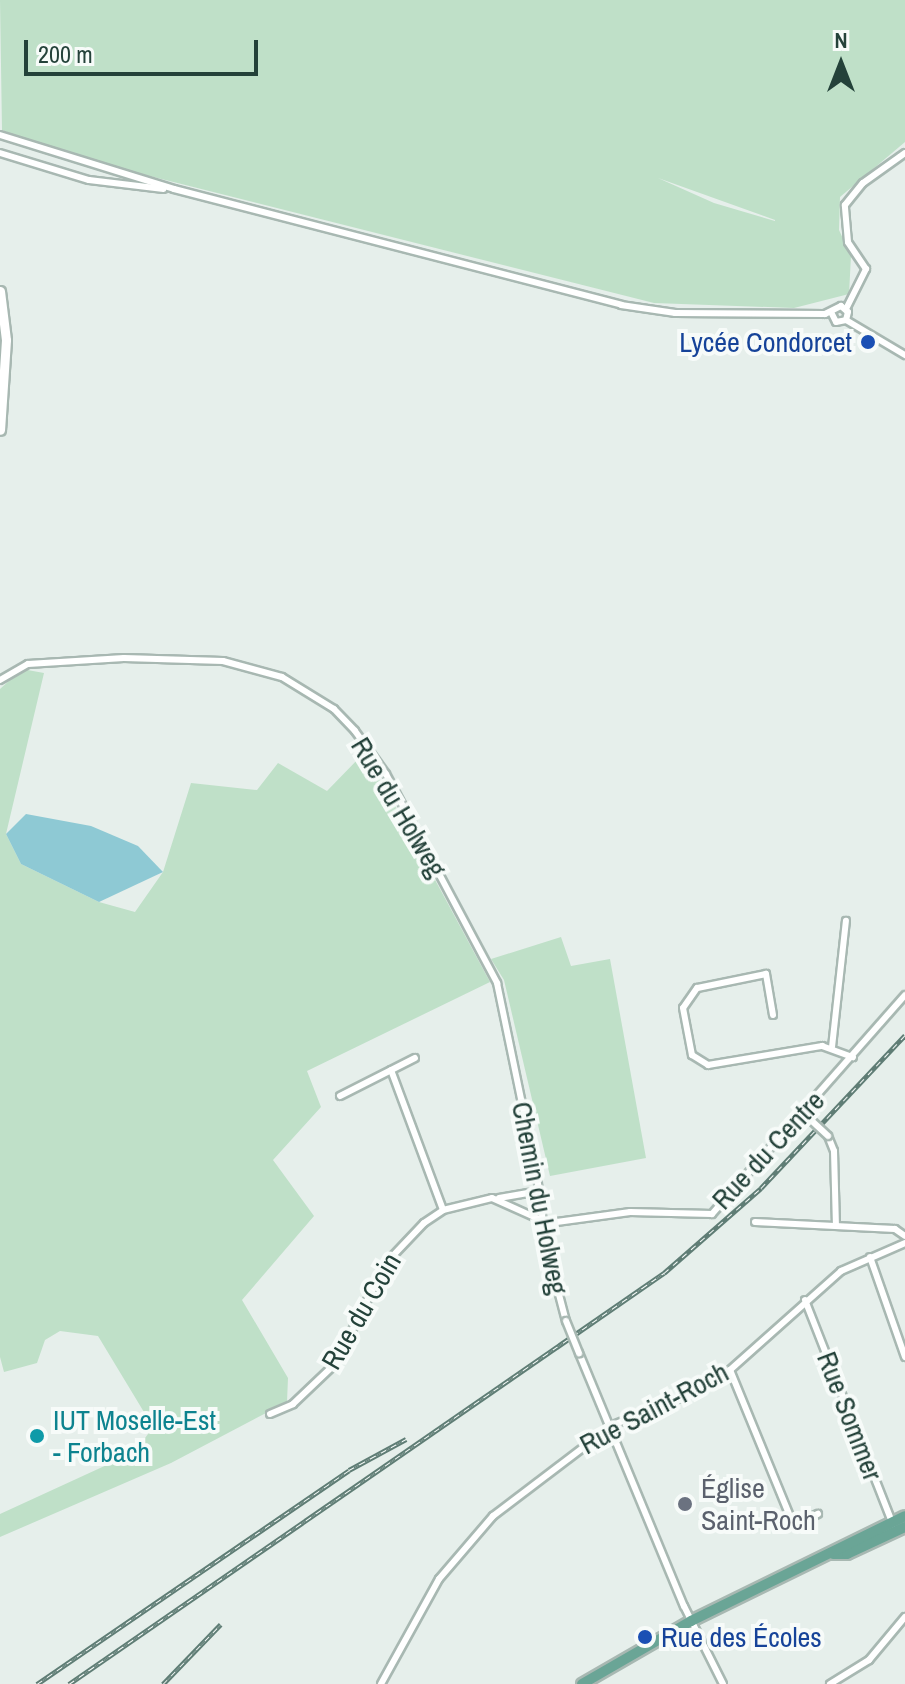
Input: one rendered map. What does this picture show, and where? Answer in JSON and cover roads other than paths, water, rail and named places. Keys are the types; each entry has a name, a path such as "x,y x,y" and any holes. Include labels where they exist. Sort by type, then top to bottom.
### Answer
{"main road":[{"path":"0,291 6,377 0,430"},
{"path":"582,1684 691,1621 898,1527 905,1516"}],"street":[{"path":"0,135 174,189 621,305 675,313 831,312 838,306 846,309"},
{"path":"0,153 89,180 174,189"},
{"path":"846,320 846,309 866,269 848,242 845,205 863,183 905,153"},
{"path":"831,312 836,322 846,320 905,355"},
{"name":"Rue du Holweg","path":"0,680 28,664 124,658 223,661 282,677 334,709 374,755 488,965"},
{"path":"832,1047 846,921"},
{"name":"Chemin du Holweg","path":"488,965 497,983 539,1191 542,1222 566,1321 613,1425"},
{"path":"773,1015 766,974 697,988 683,1008 692,1055 708,1065 832,1047 853,1057"},
{"name":"Rue du Centre","path":"542,1222 630,1212 712,1214 905,995"},
{"path":"340,1096 415,1058"},
{"path":"391,1070 443,1210"},
{"path":"803,1113 828,1136 834,1151 836,1225"},
{"name":"Rue du Coin","path":"270,1414 293,1404 335,1364 396,1249 443,1210 539,1191"},
{"path":"499,1198 542,1222"},
{"path":"755,1222 895,1229 905,1236"},
{"name":"Rue Saint-Roch","path":"381,1684 424,1601 460,1550 535,1480 613,1425 697,1391 730,1370 805,1300 870,1257 905,1243"},
{"path":"870,1257 905,1357"},
{"name":"Rue Sommer","path":"805,1300 898,1527"},
{"path":"730,1370 794,1526 818,1514"},
{"path":"613,1425 691,1621 723,1684"},
{"path":"830,1684 869,1660 905,1617"}],"water":[{"path":"26,814 91,826 138,846 163,872 99,902 21,864 6,834"}],"railway":[{"path":"69,1684 664,1273 761,1188 905,1035"},
{"path":"37,1684 349,1470 406,1439"},
{"path":"163,1684 221,1624"}],"place":[{"name":"Lycée Condorcet","path":"868,342"},
{"name":"IUT Moselle-Est - Forbach","path":"37,1436"},
{"name":"Église Saint-Roch","path":"685,1504"},
{"name":"Rue des Écoles","path":"645,1637"}]}
